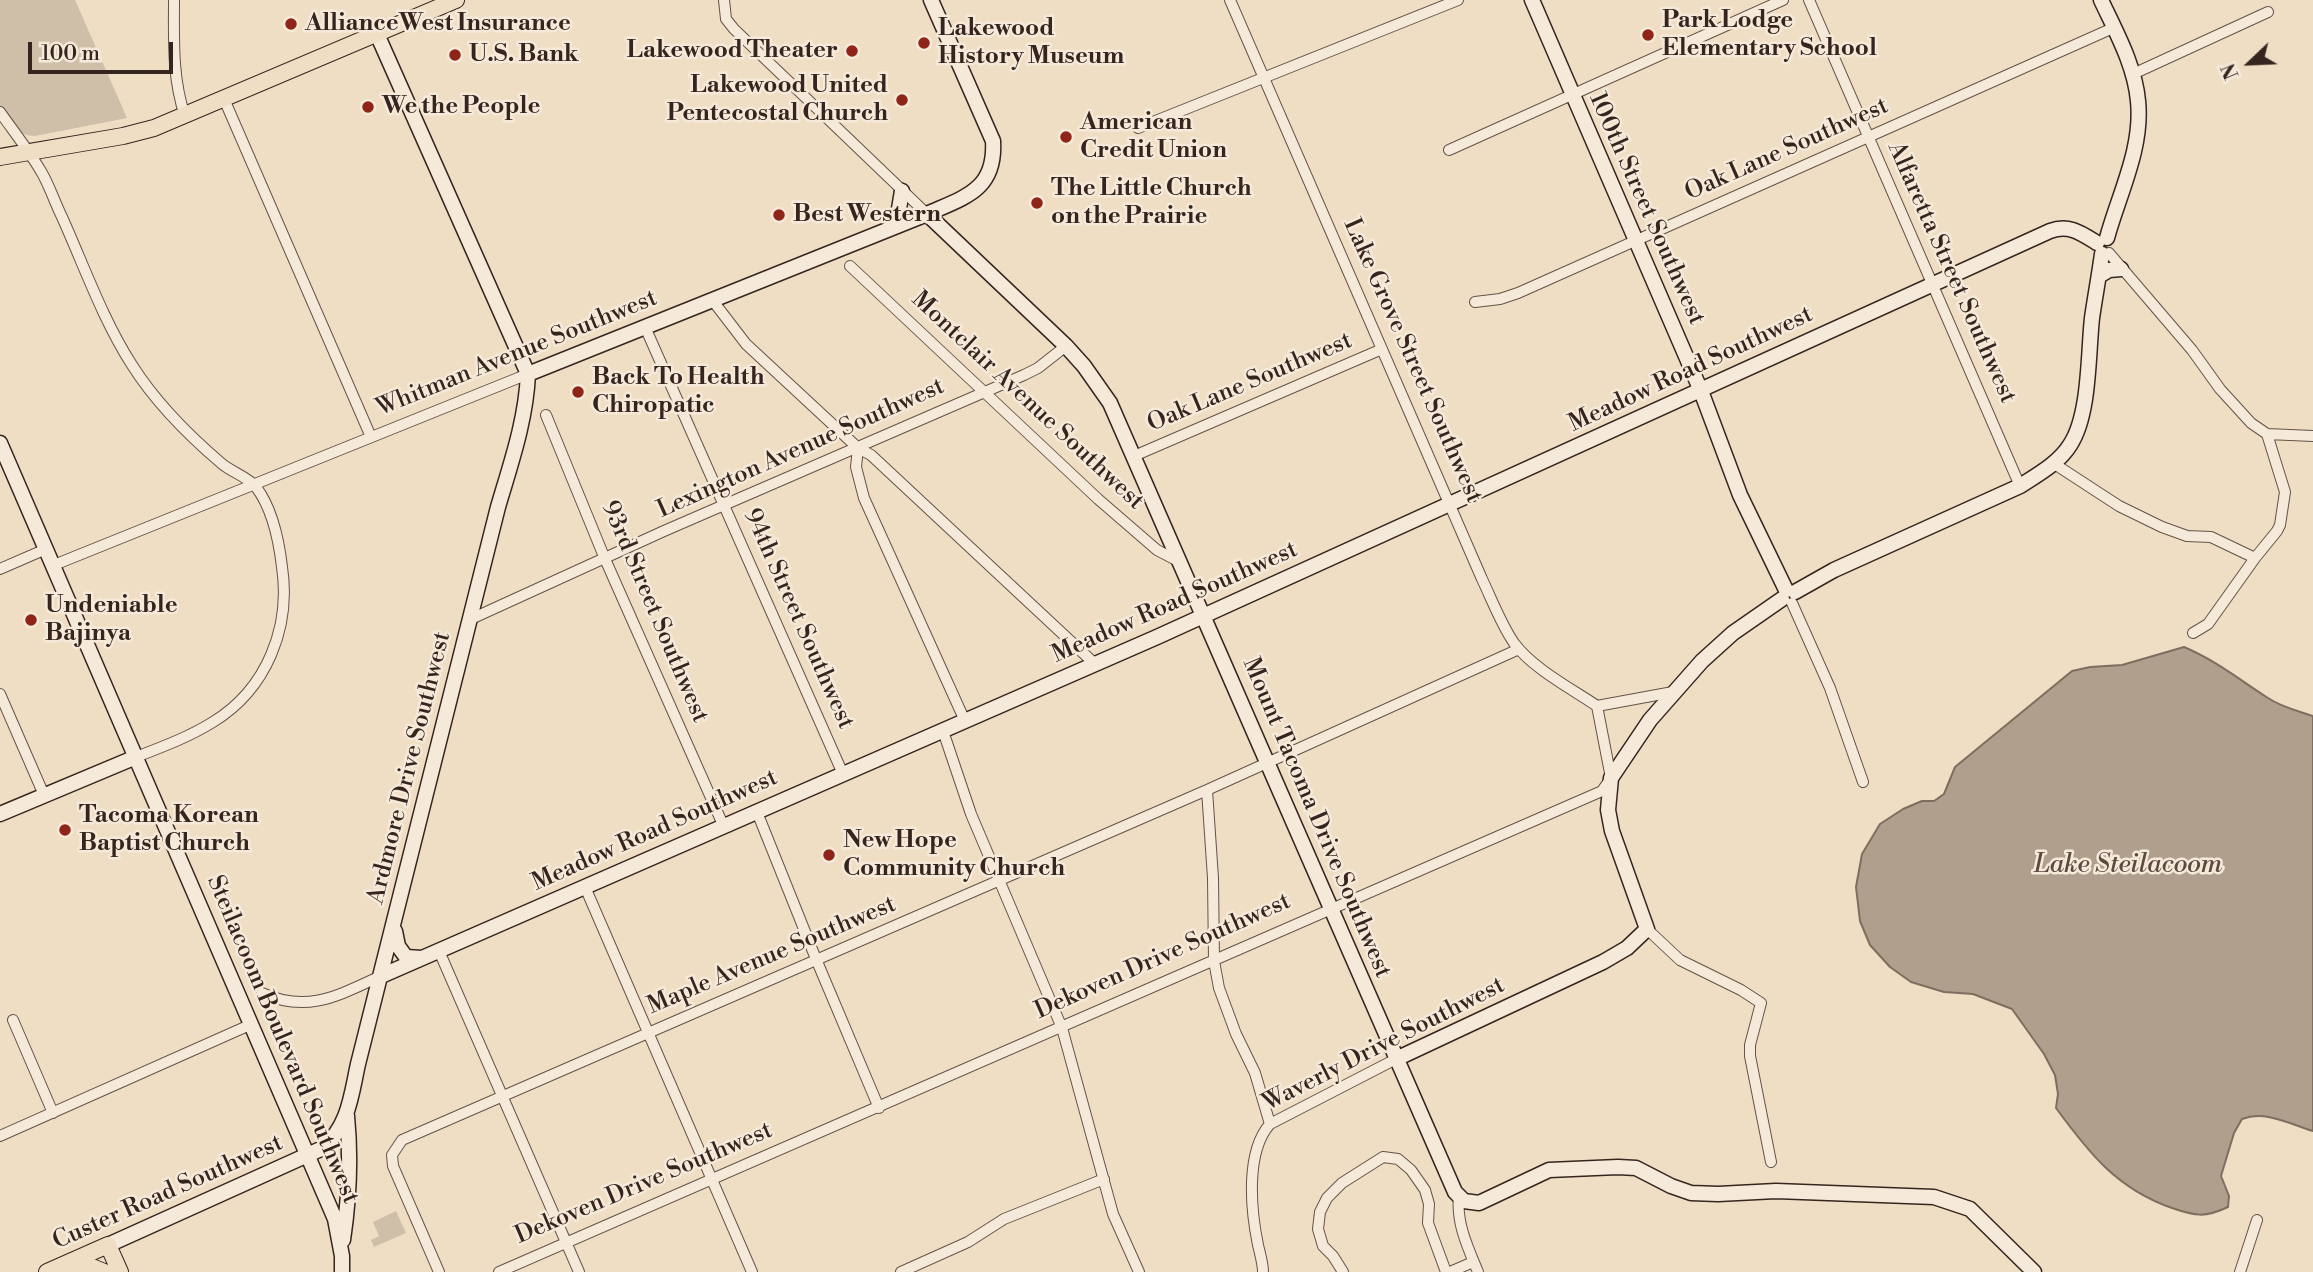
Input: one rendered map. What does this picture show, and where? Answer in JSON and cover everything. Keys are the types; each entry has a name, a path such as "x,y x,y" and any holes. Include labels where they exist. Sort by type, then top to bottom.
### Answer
{"main road":[{"path":"0,157 123,136 154,128 456,0"},
{"path":"108,1245 120,1272"},
{"name":"Custer Road Southwest","path":"47,1272 108,1245"},
{"path":"60,1272 88,1265 104,1272"}],"street":[{"path":"174,0 173,58 185,116"},
{"path":"724,0 726,19 734,29 927,214"},
{"name":"Whitman Avenue Southwest","path":"54,565 927,214 976,190 989,173 994,156 993,141 931,0"},
{"name":"Lake Grove Street Southwest","path":"1230,0 1482,579 1509,635 1519,649 1597,706"},
{"path":"1138,128 1458,0"},
{"name":"100th Street Southwest","path":"1532,0 1701,391 1740,495 1830,688 1863,782"},
{"path":"1449,150 1783,0"},
{"name":"Alfaretta Street Southwest","path":"1809,0 2020,486"},
{"name":"Dekoven Drive Southwest","path":"499,1272 1602,791 1650,720 1702,661 1733,633 1789,596 1855,560 2020,486 2053,463 2071,444 2081,418 2092,319 2104,247 2136,139 2138,102 2133,74 2101,0"},
{"path":"2133,74 2269,12"},
{"name":"Oak Lane Southwest","path":"1475,302 1510,296 2113,27"},
{"path":"377,34 528,374"},
{"path":"224,99 371,437"},
{"path":"0,112 42,173 112,330 148,390 195,440 225,467 255,485 278,540 284,575 283,618 276,646 260,677 223,715 186,736 0,814"},
{"path":"889,229 898,215 902,191"},
{"name":"Mount Tacoma Drive Southwest","path":"927,214 1066,346 1110,403 1451,1187 1459,1196"},
{"name":"Meadow Road Southwest","path":"262,993 287,1001 310,1003 339,995 1095,664 2057,228 2072,229 2104,247"},
{"path":"2104,247 2245,417 2267,433 2313,436"},
{"name":"Montclair Avenue Southwest","path":"850,267 1098,499 1157,550 1178,561"},
{"path":"2099,276 2109,270 2121,269"},
{"path":"713,301 746,344 858,448 871,455 1095,664"},
{"name":"94th Street Southwest","path":"645,327 843,774"},
{"name":"Lexington Avenue Southwest","path":"471,619 986,392 1038,368 1066,346"},
{"name":"Oak Lane Southwest","path":"1134,456 1382,349"},
{"name":"Ardmore Drive Southwest","path":"308,1155 330,1143 347,1116 523,420 528,374"},
{"name":"93rd Street Southwest","path":"546,415 605,559 724,827"},
{"path":"2193,633 2207,624 2277,531 2285,498 2281,474 2267,433"},
{"name":"Steilacoom Boulevard Southwest","path":"0,443 335,1219 342,1272"},
{"path":"858,448 856,467 864,498 964,721"},
{"path":"2053,463 2119,506 2162,527 2187,537 2211,537 2255,558"},
{"path":"0,569 46,549"},
{"name":"Maple Avenue Southwest","path":"439,1272 395,1173 392,1155 402,1140 1207,790 1519,649"},
{"path":"1674,692 1597,706 1611,778 1608,810 1612,831 1647,929 1680,960 1741,990 1761,1003 1752,1035 1750,1056 1771,1162"},
{"path":"0,694 44,795"},
{"path":"943,731 971,814 1062,1028 1117,1228 1139,1272"},
{"path":"1207,790 1213,878 1214,961 1219,988 1255,1073 1270,1124"},
{"path":"757,812 879,1108"},
{"path":"585,887 752,1272"},
{"path":"394,925 401,952 411,959 424,958"},
{"name":"Waverly Drive Southwest","path":"1263,1272 1257,1243 1252,1176 1259,1146 1270,1124 1396,1059 1603,961 1628,948 1647,929"},
{"path":"439,951 579,1272"},
{"path":"13,1020 54,1113"},
{"path":"0,1136 253,1024"},
{"path":"342,1256 347,1209 347,1116"},
{"name":"Custer Road Southwest","path":"108,1245 308,1155"},
{"path":"1343,1272 1323,1246 1318,1229 1320,1212 1327,1198 1342,1183 1383,1157 1398,1159 1411,1170 1425,1190 1429,1204 1428,1223 1448,1272 1474,1269 1460,1223 1457,1207 1459,1196 1470,1203 1479,1203 1549,1170 1618,1167 1636,1168 1681,1191 1699,1194 1776,1191 1934,1197 1970,1209 2034,1272"},
{"path":"901,1272 968,1242 1004,1219 1104,1179"},
{"path":"2240,1272 2257,1220"}],"shaded area":[{"path":"0,0 75,0 127,118 35,136 19,132 11,125 0,112"},
{"path":"396,1211 406,1233 374,1247 371,1240 379,1236 373,1222"}],"water":[{"name":"Lake Steilacoom","path":"2184,647 2217,664 2273,701 2313,716 2313,1131 2269,1117 2242,1119 2234,1133 2221,1176 2229,1196 2228,1207 2200,1215 2172,1208 2135,1191 2106,1168 2080,1140 2056,1108 2058,1094 2055,1075 2044,1054 2012,1009 1973,994 1944,992 1911,982 1890,967 1870,945 1860,921 1856,887 1862,854 1880,824 1903,809 1922,801 1934,801 1944,794 1955,767 2072,671 2122,665"}],"place":[{"name":"AllianceWest Insurance","path":"291,24"},
{"name":"Park Lodge Elementary School","path":"1648,35"},
{"name":"Lakewood History Museum","path":"924,43"},
{"name":"Lakewood Theater","path":"852,51"},
{"name":"U.S. Bank","path":"455,55"},
{"name":"Lakewood United Pentecostal Church","path":"902,100"},
{"name":"We the People","path":"368,107"},
{"name":"American Credit Union","path":"1066,137"},
{"name":"The Little Church on the Prairie","path":"1037,203"},
{"name":"Best Western","path":"779,215"},
{"name":"Back To Health Chiropatic","path":"578,392"},
{"name":"Undeniable Bajinya","path":"31,620"},
{"name":"Tacoma Korean Baptist Church","path":"65,830"},
{"name":"New Hope Community Church","path":"829,855"}]}
